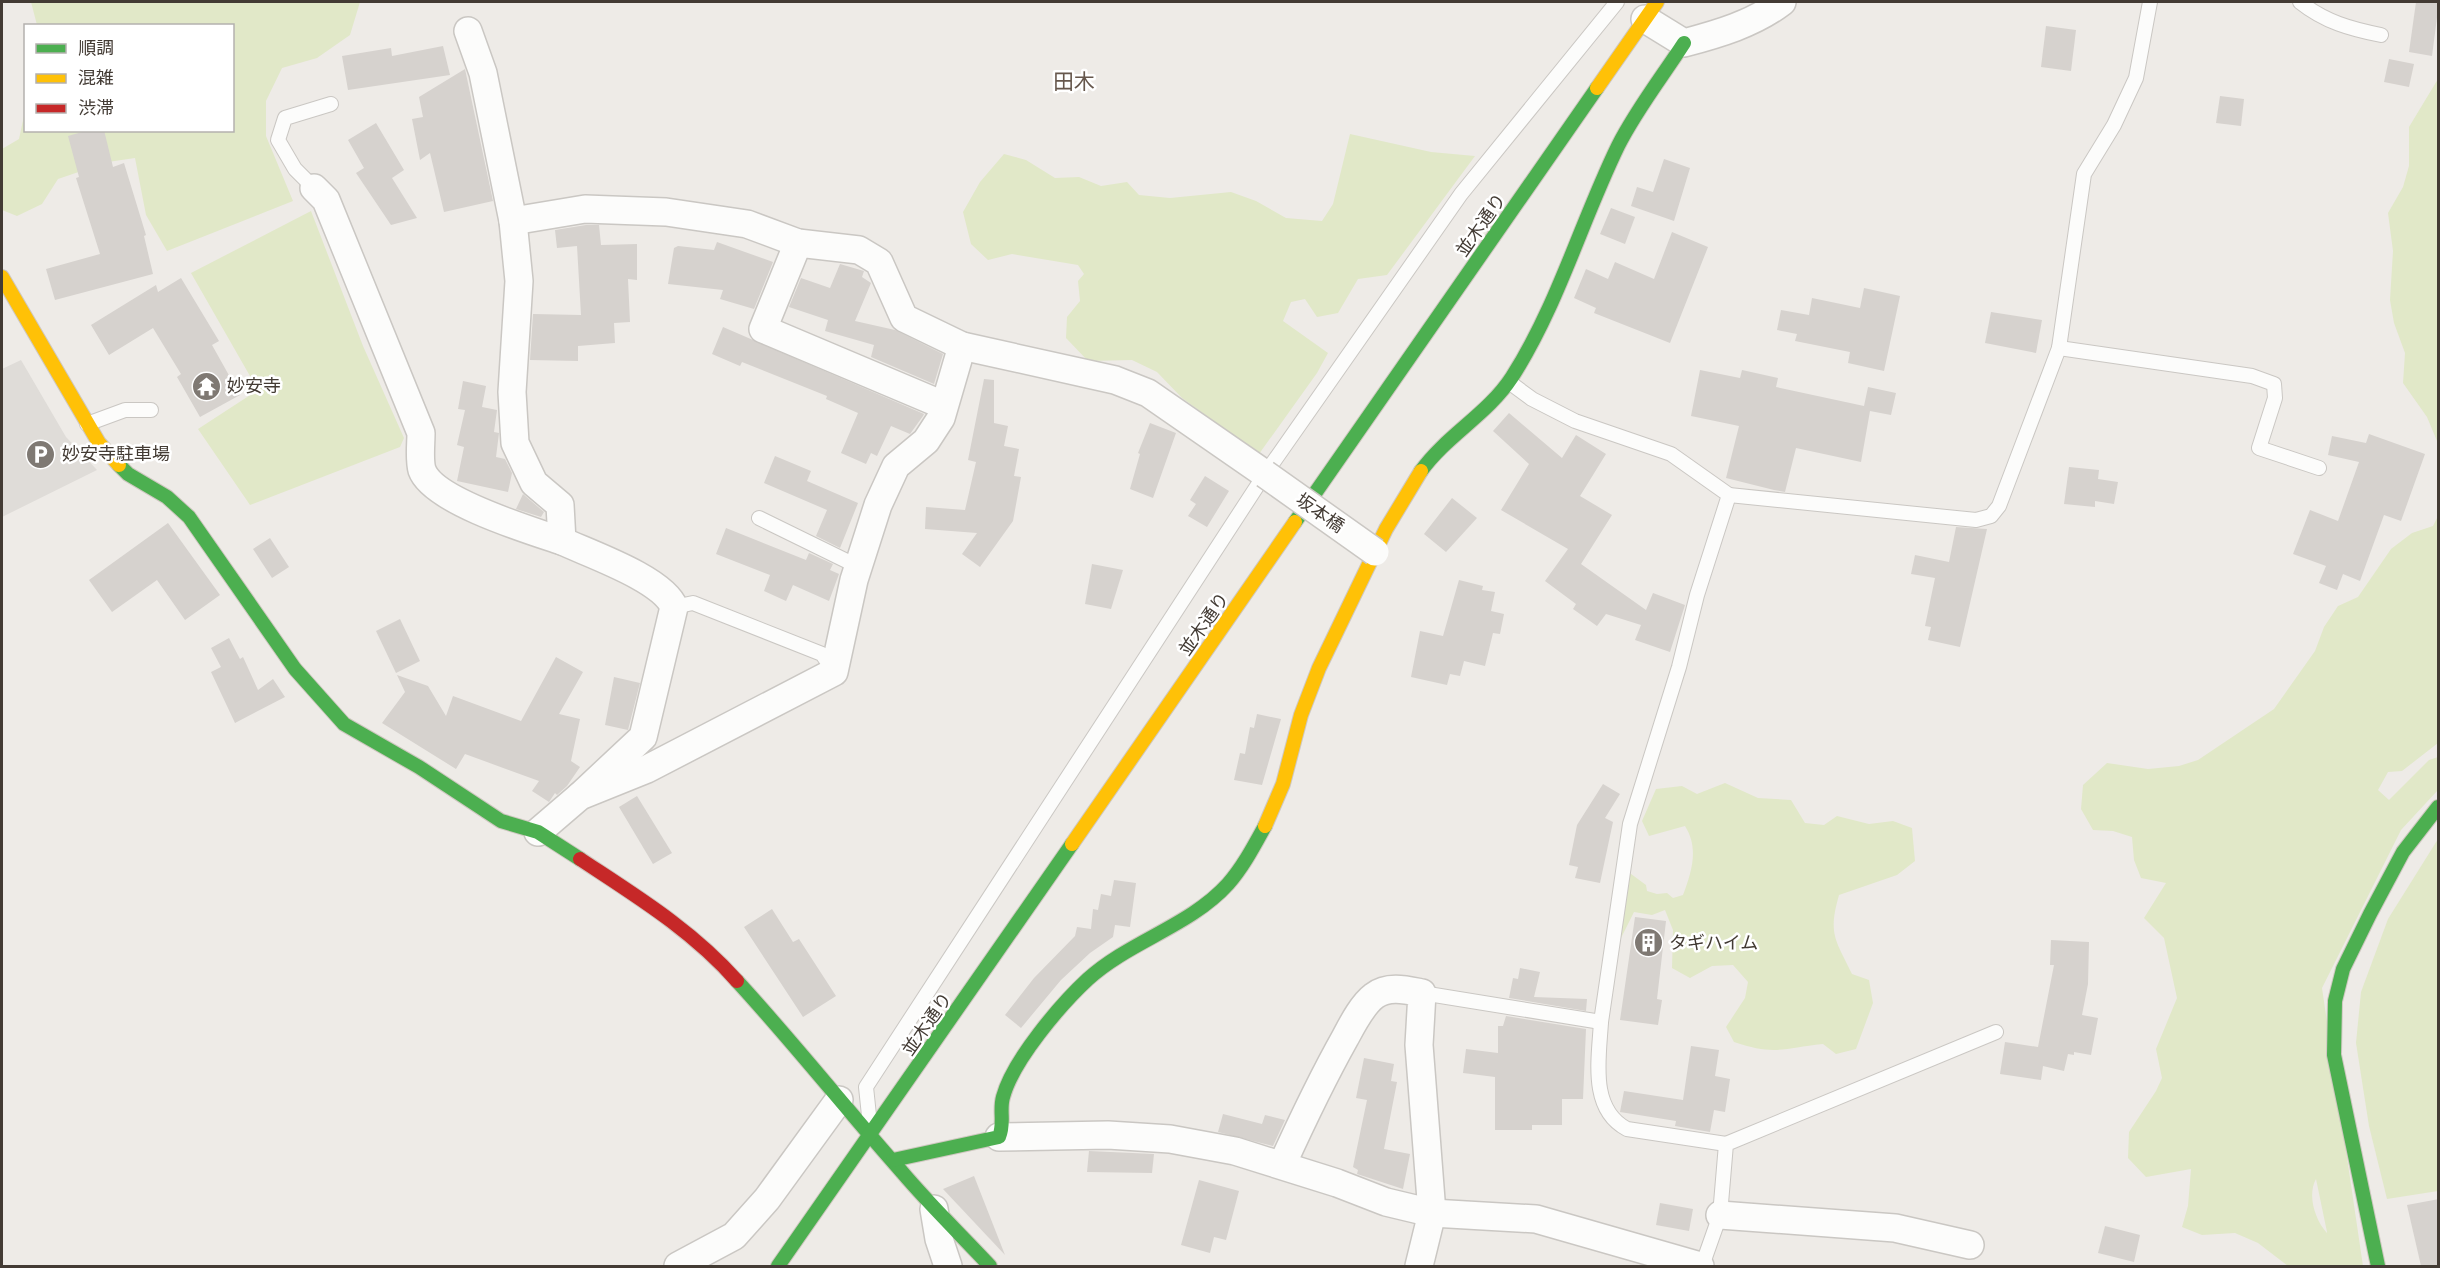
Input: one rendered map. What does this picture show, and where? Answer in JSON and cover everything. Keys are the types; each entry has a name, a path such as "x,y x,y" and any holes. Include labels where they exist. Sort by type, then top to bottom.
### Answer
{"street":[{"path":"999,1137 1005,1127 1002,1098 1006,1090 1034,1043 1070,998 1101,968 1151,935 1201,908 1239,871 1266,824 1287,774 1302,711 1314,680 1375,552 1410,489 1436,451 1480,414 1509,382 1538,332 1620,142 1684,43 1724,32 1771,10 1782,2"},
{"path":"1651,10 1684,43"},
{"name":"並木通り","path":"778,1266 871,1136 1651,10"},
{"path":"468,31 483,73 513,221 519,281 512,392 514,442 534,483 560,505 562,541"},
{"path":"314,188 326,200 421,433 422,471 438,488 494,519 562,541 640,577 670,597 674,607 643,737 538,832"},
{"name":"坂本橋","path":"513,221 585,209 666,212 747,224 798,243 859,250 879,262 904,318 962,346 1115,380 1148,393 1375,552"},
{"path":"798,243 763,329 943,405"},
{"path":"2,277 87,424 114,462 128,474 167,497 189,517 295,669 344,724 418,767 501,821 538,832 667,916 721,963 813,1065 839,1100 934,1209 990,1266"},
{"path":"580,796 647,769 834,672 859,567 878,505 896,466 926,441 940,418 962,346"},
{"path":"2378,1266 2334,1054 2335,1001 2343,969 2403,852 2439,807"},
{"path":"1282,1165 1315,1090 1353,1023 1373,996 1385,990 1399,989 1422,993 1419,1045 1432,1214 1419,1266"},
{"path":"678,1266 734,1236 767,1199 839,1100"},
{"path":"893,1160 999,1137 1108,1135 1170,1139 1235,1151 1386,1202 1432,1214 1536,1218 1701,1266"},
{"path":"934,1209 939,1239 948,1266"},
{"path":"1720,1215 1895,1228 1970,1245"}],"lane":[{"path":"871,1136 866,1087 1265,474 1461,194 1617,2"},
{"path":"1509,382 1532,399 1575,421 1671,454 1729,495 1976,520 1991,516 1999,506 2059,348 2084,174 2114,125 2136,78 2150,2"},
{"path":"2300,2 2316,15 2347,28 2381,35"},
{"path":"314,188 295,169 278,140 285,118 331,104"},
{"path":"2,312 23,314"},
{"path":"2059,348 2252,376 2274,384 2275,399 2259,448 2319,468"},
{"path":"87,424 125,410 152,410"},
{"path":"1729,495 1697,595 1679,667 1630,824 1601,1022 1598,1076 1601,1096 1607,1113 1615,1123 1627,1129 1726,1144 1996,1032"},
{"path":"759,518 859,567"},
{"path":"674,607 693,603 822,654 834,672"},
{"path":"1422,993 1601,1022"},
{"path":"1701,1266 1720,1215 1726,1144"}],"green space":[{"path":"31,2 360,2 350,35 317,58 282,68 266,101 266,136 293,201 167,251 146,215 135,158 108,162 58,179 42,204 17,216 2,210 2,149 19,139 24,116 24,132 234,132 234,24 37,24"},
{"path":"2438,79 2438,471 2437,441 2427,417 2403,383 2405,353 2394,323 2390,300 2393,251 2388,213 2403,187 2409,166 2409,127"},
{"path":"1350,134 1431,152 1475,156 1387,275 1358,279 1338,313 1317,317 1305,299 1291,302 1283,321 1328,353 1317,373 1259,454 1182,398 1157,372 1132,360 1088,361 1066,338 1067,317 1080,301 1078,281 1084,274 1078,265 1012,254 988,260 971,244 963,212 980,182 1004,154 1026,160 1055,178 1079,177 1101,186 1127,182 1139,195 1170,198 1231,192 1256,201 1286,218 1322,221 1333,204"},
{"path":"311,211 363,346 404,438 400,447 250,505 198,429 258,390 191,273"},
{"path":"2438,516 2438,743 2402,771 2388,772 2378,790 2389,800 2429,760 2438,757 2438,790 2401,830 2322,988 2363,1266 2288,1266 2258,1243 2235,1233 2202,1235 2182,1227 2188,1206 2191,1169 2146,1177 2128,1158 2129,1132 2162,1078 2156,1049 2177,998 2164,938 2144,918 2166,883 2141,878 2134,860 2132,837 2113,831 2093,830 2081,809 2083,785 2107,763 2148,769 2179,766 2198,760 2274,709 2315,651 2324,627 2338,606 2358,597 2391,549 2412,533 2433,526","holes":["2316,1179 2327,1233 2319,1221 2312,1200 2313,1185"]},
{"path":"1725,783 1758,798 1791,800 1805,823 1824,825 1837,816 1869,824 1893,821 1912,828 1915,861 1897,875 1839,895 1834,919 1835,936 1852,974 1869,980 1873,1003 1856,1049 1836,1054 1823,1044 1770,1050 1734,1042 1726,1027 1745,998 1748,982 1733,965 1712,966 1690,978 1672,968 1673,930 1665,910 1652,915 1634,912 1621,938 1616,937 1614,880 1619,870 1627,871 1646,885 1647,891 1657,894 1667,893 1673,898 1683,895 1689,877 1693,851 1685,826 1649,836 1642,821 1656,789 1682,786 1697,794"},
{"path":"2438,839 2438,1191 2387,1199 2369,1126 2356,1043 2361,992 2388,919"}],"shaded area":[{"name":"妙安寺駐車場","path":"21,360 66,437 97,470 2,517 2,369"}],"building":[{"path":"2416,2 2439,2 2432,56 2409,52"},
{"path":"2046,26 2076,30 2071,71 2041,67"},
{"path":"443,46 450,75 348,90 342,56 391,48 392,56"},
{"path":"2389,59 2414,64 2409,87 2384,82"},
{"path":"465,69 493,201 444,212 430,153 420,160 412,119 423,117 419,97"},
{"path":"2220,96 2244,99 2241,126 2216,123"},
{"path":"376,123 404,170 392,178 417,218 391,225 356,173 364,168 348,140"},
{"path":"82,132 104,132 113,167 124,163 146,235 144,236 153,274 55,300 46,269 100,254 76,178 79,177 68,136"},
{"path":"1664,159 1690,168 1674,221 1631,206 1637,187 1653,192"},
{"path":"1611,208 1635,217 1625,244 1600,234"},
{"path":"599,225 601,245 637,244 637,280 628,279 630,322 614,323 615,343 578,346 578,361 530,360 533,314 581,315 577,246 557,248 555,230"},
{"path":"1672,232 1708,247 1670,343 1594,313 1596,308 1574,298 1586,269 1608,279 1615,262 1654,279"},
{"path":"717,242 773,262 754,309 720,299 723,290 668,284 674,248 678,246 714,250"},
{"path":"840,264 864,271 862,277 871,283 855,321 895,330 943,354 934,384 871,357 874,345 825,331 828,320 789,307 801,278 830,288"},
{"path":"181,278 219,341 212,345 240,395 200,417 177,377 181,374 153,328 109,355 91,325 156,285 158,292"},
{"path":"1864,288 1900,296 1884,371 1848,363 1850,352 1795,341 1797,334 1777,330 1781,310 1809,315 1812,298 1860,308"},
{"path":"1991,312 2042,320 2036,353 1985,343"},
{"path":"723,327 924,414 910,434 891,426 877,456 871,453 866,464 841,453 858,413 826,399 827,396 742,362 740,366 712,354"},
{"path":"1700,370 1740,378 1742,370 1778,378 1776,387 1864,406 1868,387 1896,393 1891,415 1870,411 1861,462 1796,448 1785,492 1726,478 1739,426 1691,416"},
{"path":"984,379 994,380 994,423 1008,426 1004,446 1019,449 1014,476 1021,477 1013,521 980,567 962,554 977,533 925,529 926,507 965,510 976,462 968,460"},
{"path":"463,381 486,386 482,407 497,410 494,432 499,433 496,457 505,459 512,473 508,492 457,481 464,447 457,445 465,410 458,409"},
{"path":"1509,413 1562,458 1576,435 1606,454 1580,496 1612,515 1581,564 1646,610 1653,593 1685,605 1670,652 1635,640 1641,625 1606,614 1597,626 1573,609 1576,604 1545,581 1568,549 1501,510 1529,464 1493,431"},
{"path":"1150,423 1176,433 1153,498 1130,489 1140,454 1138,453"},
{"path":"2369,434 2425,454 2401,521 2384,515 2360,581 2343,574 2337,590 2319,583 2326,566 2293,554 2310,510 2338,521 2359,462 2328,455 2332,436 2366,443"},
{"path":"775,456 811,471 807,481 858,503 840,548 816,536 827,510 764,483"},
{"path":"2069,467 2099,470 2098,479 2118,482 2114,504 2095,501 2095,507 2064,504"},
{"path":"1205,476 1229,491 1207,527 1188,516 1196,504 1190,500"},
{"path":"523,494 544,512 541,517 516,509"},
{"path":"1452,498 1477,518 1446,552 1424,534"},
{"path":"168,523 220,595 185,620 157,580 112,612 89,580"},
{"path":"1956,527 1987,529 1960,647 1928,640 1931,627 1925,626 1935,578 1911,574 1915,555 1949,562"},
{"path":"726,528 806,560 809,553 833,564 830,570 839,574 829,601 793,585 786,601 764,591 770,575 716,554"},
{"path":"270,538 289,567 272,578 253,549"},
{"path":"1092,564 1123,570 1111,609 1085,604"},
{"path":"1459,580 1483,586 1482,590 1495,592 1491,611 1504,614 1500,634 1493,633 1485,666 1464,661 1460,676 1450,674 1447,685 1411,677 1420,631 1443,636"},
{"path":"400,619 420,661 396,673 376,631"},
{"path":"229,638 240,659 243,657 258,690 273,679 285,697 235,723 211,672 221,667 211,648"},
{"path":"556,657 583,672 559,714 580,719 571,761 580,767 567,786 557,795 555,793 549,802 532,791 539,781 465,754 456,769 382,723 405,692 397,675 428,686 446,716 453,696 521,721"},
{"path":"614,677 640,683 628,730 605,725"},
{"path":"1257,714 1281,719 1262,785 1234,780 1240,753 1245,754 1250,727 1254,728"},
{"path":"1603,784 1620,794 1605,818 1613,822 1600,883 1575,878 1578,867 1569,865 1577,825"},
{"path":"637,796 672,853 653,864 619,807"},
{"path":"1114,880 1136,883 1130,927 1115,925 1113,937 1090,953 1061,980 1021,1028 1005,1015 1034,978 1075,936 1077,927 1091,929 1093,909 1098,910 1101,894 1111,896"},
{"path":"772,909 793,942 799,939 836,996 803,1017 744,927"},
{"path":"1635,917 1666,921 1657,999 1662,1000 1658,1025 1620,1020"},
{"path":"2051,940 2089,942 2088,984 2082,1015 2098,1018 2091,1055 2074,1052 2074,1055 2068,1054 2064,1071 2043,1066 2041,1080 2000,1074 2005,1042 2038,1047 2054,965 2050,965"},
{"path":"1520,968 1540,972 1534,997 1587,999 1586,1011 1509,998 1513,978 1518,979"},
{"path":"1506,1016 1586,1029 1583,1099 1562,1099 1562,1125 1532,1125 1532,1130 1495,1130 1495,1077 1463,1073 1466,1049 1498,1053 1498,1026 1503,1026"},
{"path":"1691,1046 1719,1050 1715,1076 1730,1079 1725,1112 1714,1110 1710,1132 1675,1126 1676,1121 1620,1112 1624,1091 1683,1100"},
{"path":"1364,1058 1394,1064 1391,1081 1397,1082 1384,1149 1410,1154 1403,1189 1357,1174 1358,1170 1353,1167 1367,1100 1356,1098"},
{"path":"1223,1114 1262,1124 1265,1115 1285,1120 1273,1146 1218,1132"},
{"path":"1089,1151 1154,1154 1152,1173 1087,1172"},
{"path":"974,1176 1005,1255 943,1189"},
{"path":"1199,1180 1239,1191 1226,1240 1214,1237 1210,1253 1181,1245"},
{"path":"2439,1199 2439,1266 2421,1266 2407,1205"},
{"path":"1660,1203 1693,1209 1689,1231 1656,1225"},
{"path":"2105,1226 2140,1235 2134,1262 2098,1253"}],"traffic: fast":[{"path":"1421,471 1443,446 1491,402 1512,377 1543,321 1618,146 1684,43"},
{"path":"1295,522 1597,88"},
{"path":"119,465 128,474 167,497 189,517 295,669 344,724 419,767 501,821 538,832 580,859"},
{"path":"2378,1266 2334,1055 2335,1001 2343,969 2370,914 2403,852 2438,807"},
{"path":"893,1160 999,1137 1002,1127 1002,1102 1008,1082 1027,1050 1052,1018 1088,979 1105,966 1213,899 1239,871 1265,826"},
{"path":"778,1266 1072,844"},
{"path":"737,981 913,1184 990,1266"}],"traffic: slow":[{"path":"1597,88 1657,2"},
{"path":"2,277 99,443 119,465"},
{"path":"1265,826 1283,784 1301,715 1319,668 1386,529 1421,471"},
{"path":"1072,844 1295,522"}],"traffic: jam":[{"path":"580,859 682,930 737,981"}],"place":[{"name":"妙安寺","path":"206,386"},
{"name":"妙安寺駐車場","path":"41,454"},
{"name":"タギハイム","path":"1648,943"}],"district":[{"name":"田木","path":"1074,82"}]}
